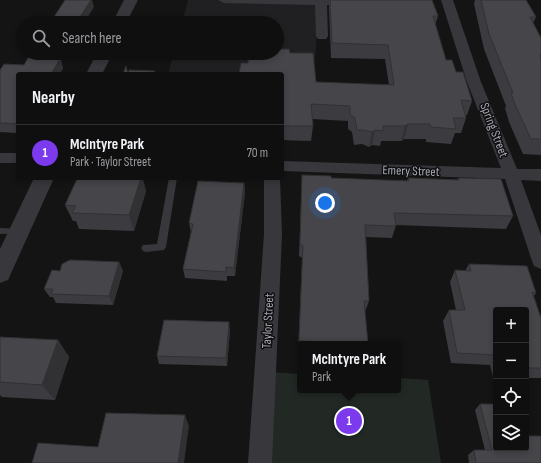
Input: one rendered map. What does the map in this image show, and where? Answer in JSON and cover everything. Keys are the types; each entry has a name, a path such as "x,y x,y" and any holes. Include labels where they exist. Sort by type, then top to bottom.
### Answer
{"street":[{"path":"123,16 131,0"},
{"path":"224,0 362,2"},
{"path":"321,2 322,36"},
{"name":"Spring Street","path":"445,3 474,82 511,174 541,261"},
{"path":"95,72 101,60"},
{"path":"0,158 16,158"},
{"name":"Emery Street","path":"284,166 541,175"},
{"path":"0,273 10,231 43,180"},
{"name":"Taylor Street","path":"260,463 273,234 272,180"}],"lane":[{"path":"146,248 161,247 173,180"}],"shaded area":[{"path":"188,0 320,0 313,80 311,141 284,140 284,72 169,72 172,60 284,60 284,16 184,16"},
{"path":"266,372 297,374 297,393 401,393 401,378 428,380 441,463 260,463"}],"building":[{"path":"65,0 91,0 81,16 55,16"},
{"path":"330,0 432,0 438,16 433,16 446,60 452,60 456,72 463,72 472,101 461,100 466,118 453,118 456,129 431,127 430,124 408,124 405,126 383,126 383,131 375,130 372,132 357,130 355,118 350,114 350,106 311,104 313,126 284,126 284,72 239,72 241,63 248,63 248,60 284,60 284,49 289,49 290,53 313,53 316,82 394,85 388,45 332,43"},
{"path":"481,0 526,0 536,17 530,17 541,38 541,139 531,139 516,107 511,93 513,93 489,34"},
{"path":"27,60 59,60 52,72 16,72 16,124 0,123 0,70 4,64 24,65"},
{"path":"126,66 128,72 124,72"},
{"path":"129,70 155,71 155,72 128,72"},
{"path":"302,175 331,176 331,178 409,181 408,178 459,180 458,178 501,179 513,216 394,213 396,226 365,225 369,301 364,301 368,341 299,341 303,246 300,244"},
{"path":"77,180 140,180 129,215 72,213 76,206 65,205"},
{"path":"198,181 244,183 234,268 226,267 226,272 183,269 193,224 189,223"},
{"path":"70,260 119,262 109,296 51,294 53,289 44,289 52,270 60,271 62,264"},
{"path":"469,264 527,266 536,293 532,292 541,318 541,368 529,368 529,307 493,307 493,355 457,353 449,310 465,310 455,270 471,271"},
{"path":"164,320 229,322 226,358 157,356"},
{"path":"0,337 58,340 42,385 0,382"},
{"path":"480,404 493,404 493,451 529,451 529,436 541,436 541,463 476,463 474,450 492,450"},
{"path":"106,413 185,415 178,463 32,463 38,443 98,447"}],"place":[{"name":"McIntyre Park","path":"349,421"}]}
